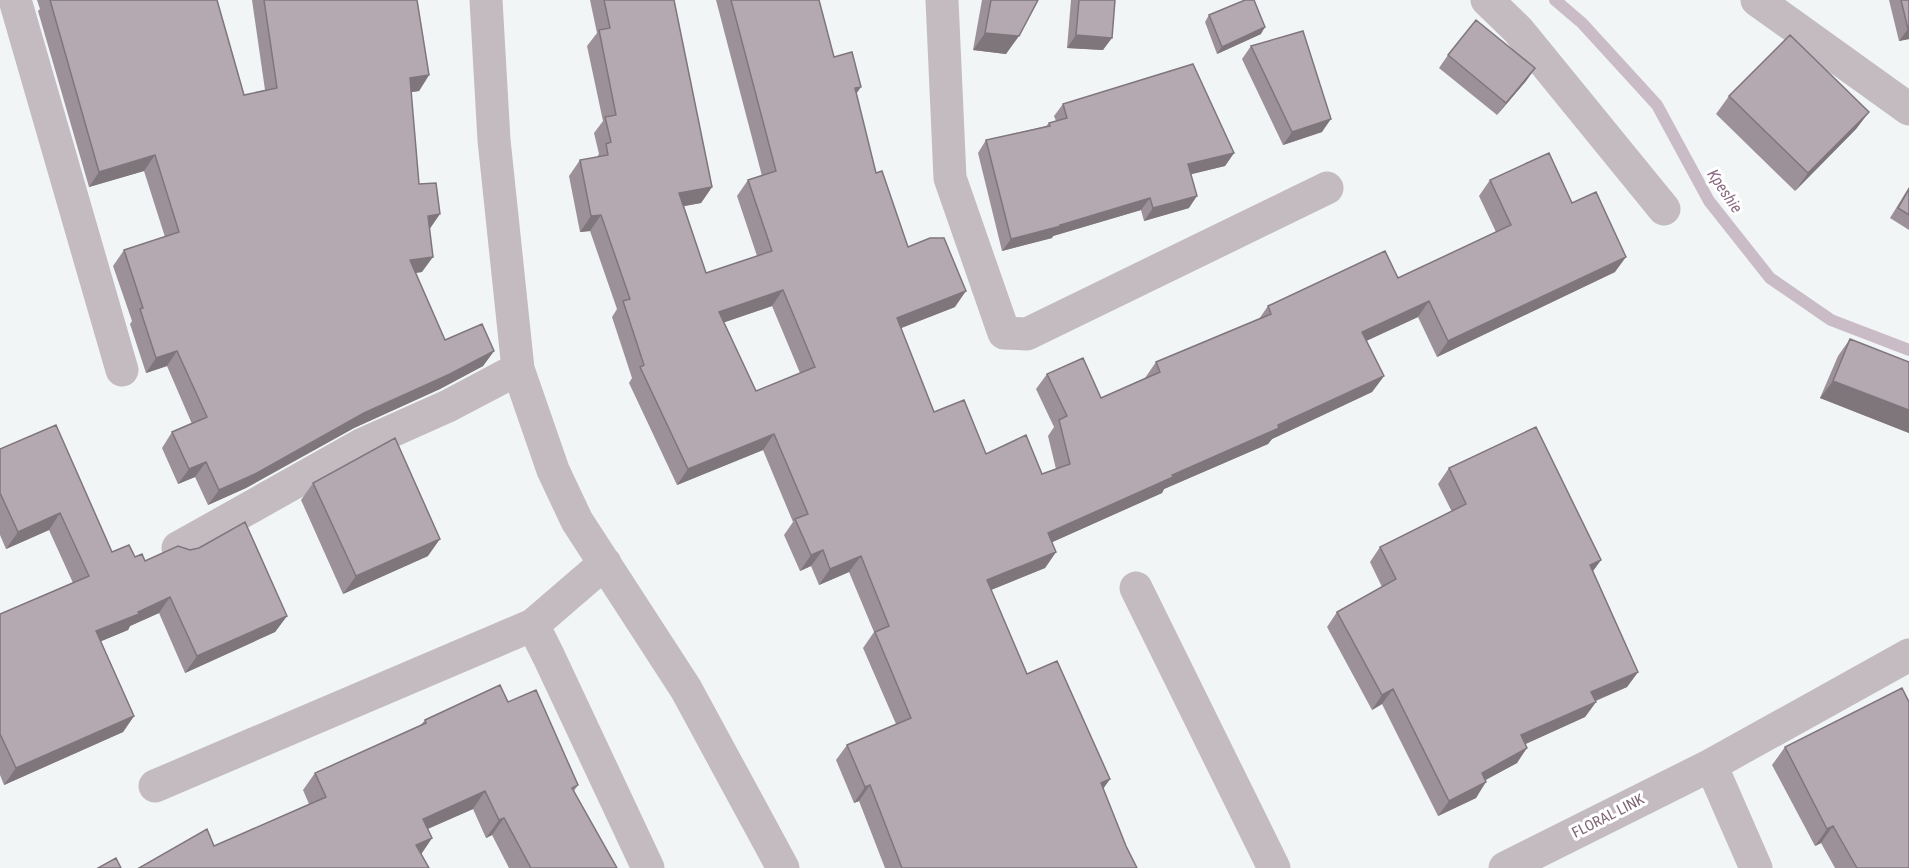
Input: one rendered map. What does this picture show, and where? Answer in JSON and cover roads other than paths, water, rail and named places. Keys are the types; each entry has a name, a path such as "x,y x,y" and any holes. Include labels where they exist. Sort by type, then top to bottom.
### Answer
{"street":[{"path":"15,0 122,370"},
{"path":"486,0 494,140 518,369 554,470 577,521 686,689 783,868"},
{"path":"942,0 950,178 1004,333 1027,334 1327,188"},
{"path":"1487,0 1518,30 1664,209"},
{"path":"1757,0 1909,109"},
{"path":"178,548 363,444 448,406 518,369"},
{"path":"155,786 533,626 605,563"},
{"path":"1136,588 1274,868"},
{"path":"533,626 648,868"},
{"name":"FLORAL LINK","path":"1505,868 1712,765 1909,655"},
{"path":"1712,765 1756,868"}],"waterway":[{"name":"Kpeshie","path":"1555,0 1582,23 1657,105 1709,201 1770,278 1831,320 1909,350"}]}
